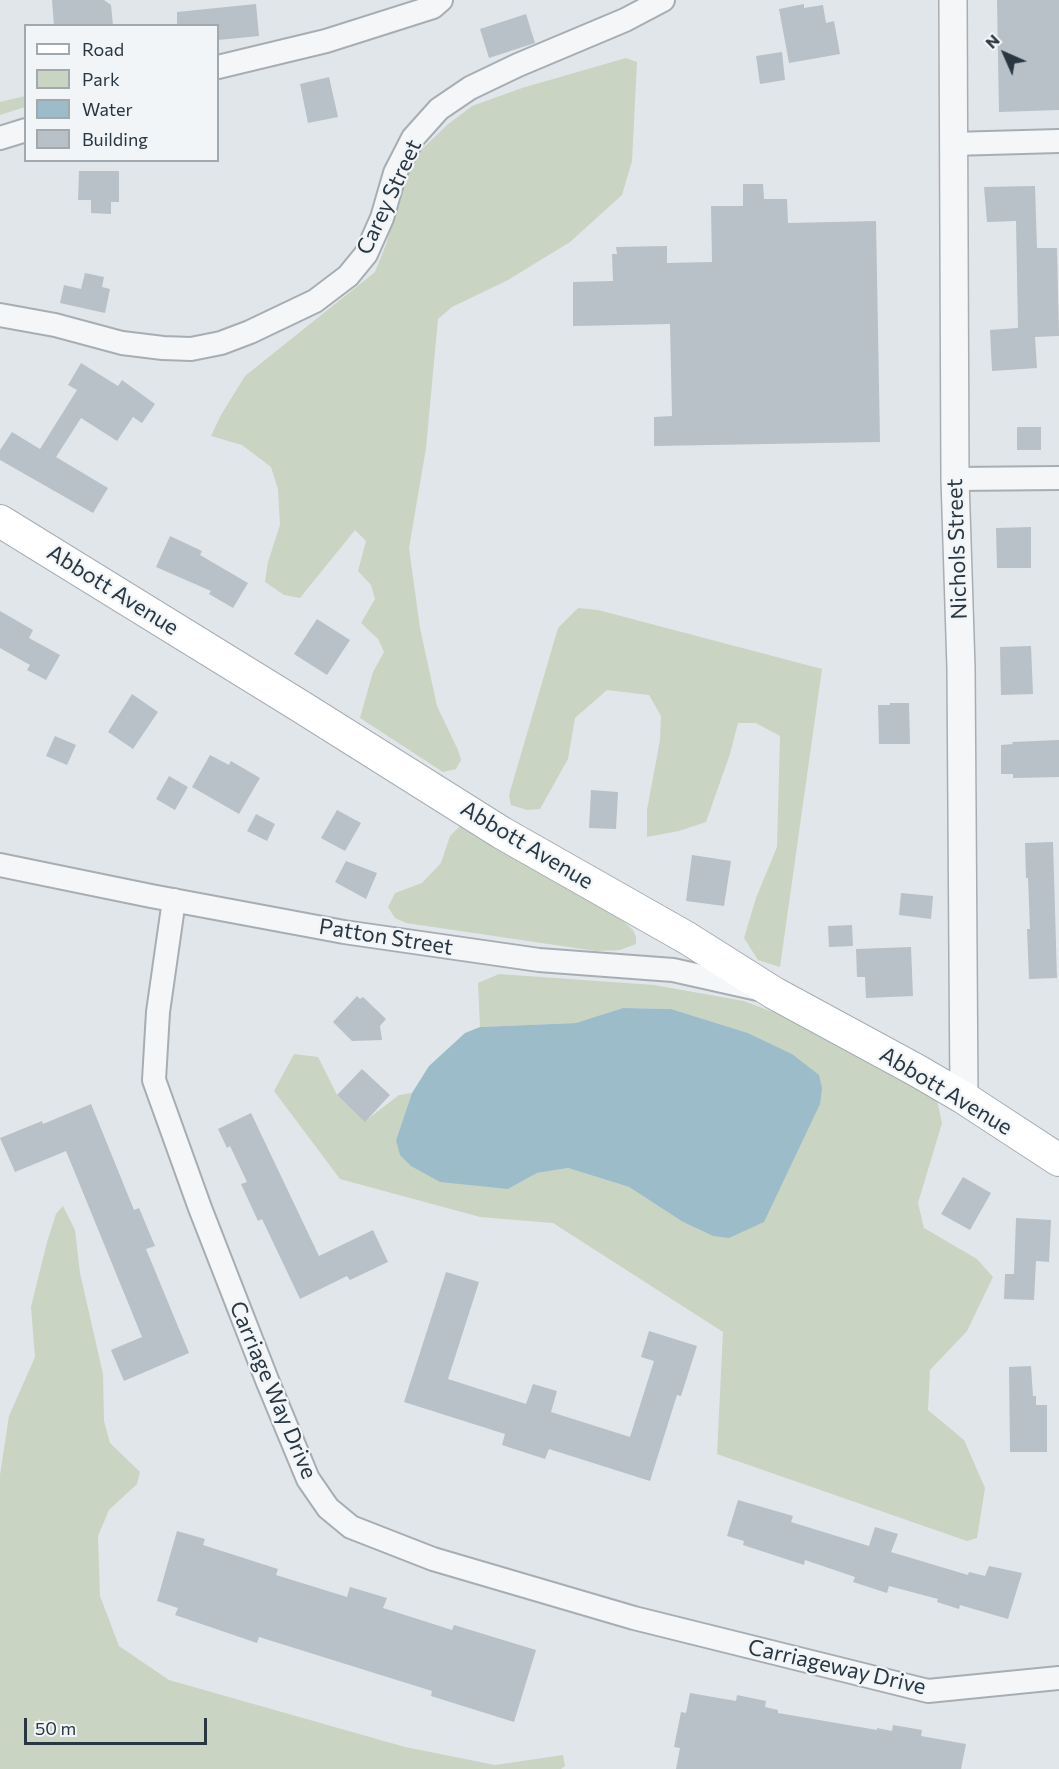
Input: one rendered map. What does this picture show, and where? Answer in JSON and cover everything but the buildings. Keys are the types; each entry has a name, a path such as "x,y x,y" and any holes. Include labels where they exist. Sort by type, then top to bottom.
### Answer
{"main road":[{"name":"Abbott Avenue","path":"0,521 502,833 687,938 774,993 964,1098 1059,1160"}],"street":[{"path":"219,67 326,41 433,7 441,0"},
{"name":"Carey Street","path":"0,315 55,325 122,343 163,348 191,349 221,343 250,332 315,301 348,276 366,254 382,218 395,173 413,138 439,110 470,88 625,20 663,0"},
{"name":"Nichols Street","path":"952,0 955,479 961,668 964,1098"},
{"path":"0,138 24,131"},
{"path":"952,144 1059,141"},
{"path":"955,479 1059,478"},
{"name":"Patton Street","path":"0,865 344,932 539,960 673,970 774,993"},
{"name":"Carriage Way Drive","path":"174,900 158,1012 154,1080 204,1220 264,1374 308,1479 328,1508 351,1527 433,1559 634,1618 687,1631"},
{"name":"Carriageway Drive","path":"687,1631 927,1691 1059,1678"}],"green space":[{"path":"626,58 637,62 632,161 622,195 570,242 508,280 452,307 438,319 426,448 409,548 420,628 437,706 461,760 456,769 443,772 360,718 373,672 384,652 378,639 361,623 375,599 371,585 358,571 366,541 355,530 300,598 284,595 265,582 268,562 280,525 278,489 271,467 242,445 211,436 245,376 375,272 387,242 400,189 416,155 447,125 472,106 522,88"},
{"path":"24,96 24,107 0,115 0,102"},
{"path":"578,608 598,610 822,669 780,967 758,960 744,938 756,898 777,847 780,736 756,723 738,723 730,754 706,822 679,831 647,837 647,810 660,740 661,716 649,695 607,690 575,718 568,759 540,809 527,810 511,805 509,795 558,628"},
{"path":"461,825 623,921 633,930 636,944 620,950 596,951 406,923 395,918 388,907 395,893 422,883 441,863 450,836"},
{"path":"499,974 654,985 744,1001 794,1020 936,1095 942,1123 918,1203 924,1228 977,1259 993,1277 967,1331 930,1370 928,1410 964,1440 985,1488 977,1538 967,1541 717,1454 723,1332 553,1223 480,1217 340,1179 274,1091 294,1054 318,1057 337,1095 365,1121 399,1095 412,1093 396,1140 508,1189 537,1173 568,1168 629,1187 683,1222 713,1236 792,1054 748,1033 671,1009 623,1008 577,1023 480,1027 478,983"},
{"path":"63,1206 75,1230 80,1273 103,1374 104,1421 110,1443 140,1472 137,1484 109,1510 98,1536 100,1596 119,1646 169,1680 405,1747 495,1765 563,1755 565,1766 561,1769 0,1769 0,1475 9,1416 35,1357 31,1307 47,1242 56,1214"}],"water":[{"path":"623,1008 671,1009 748,1033 792,1054 819,1075 822,1088 820,1104 764,1222 729,1238 713,1236 683,1222 629,1187 568,1168 537,1173 508,1189 440,1182 411,1166 400,1155 396,1140 412,1093 429,1066 465,1033 480,1027 576,1023"}]}
